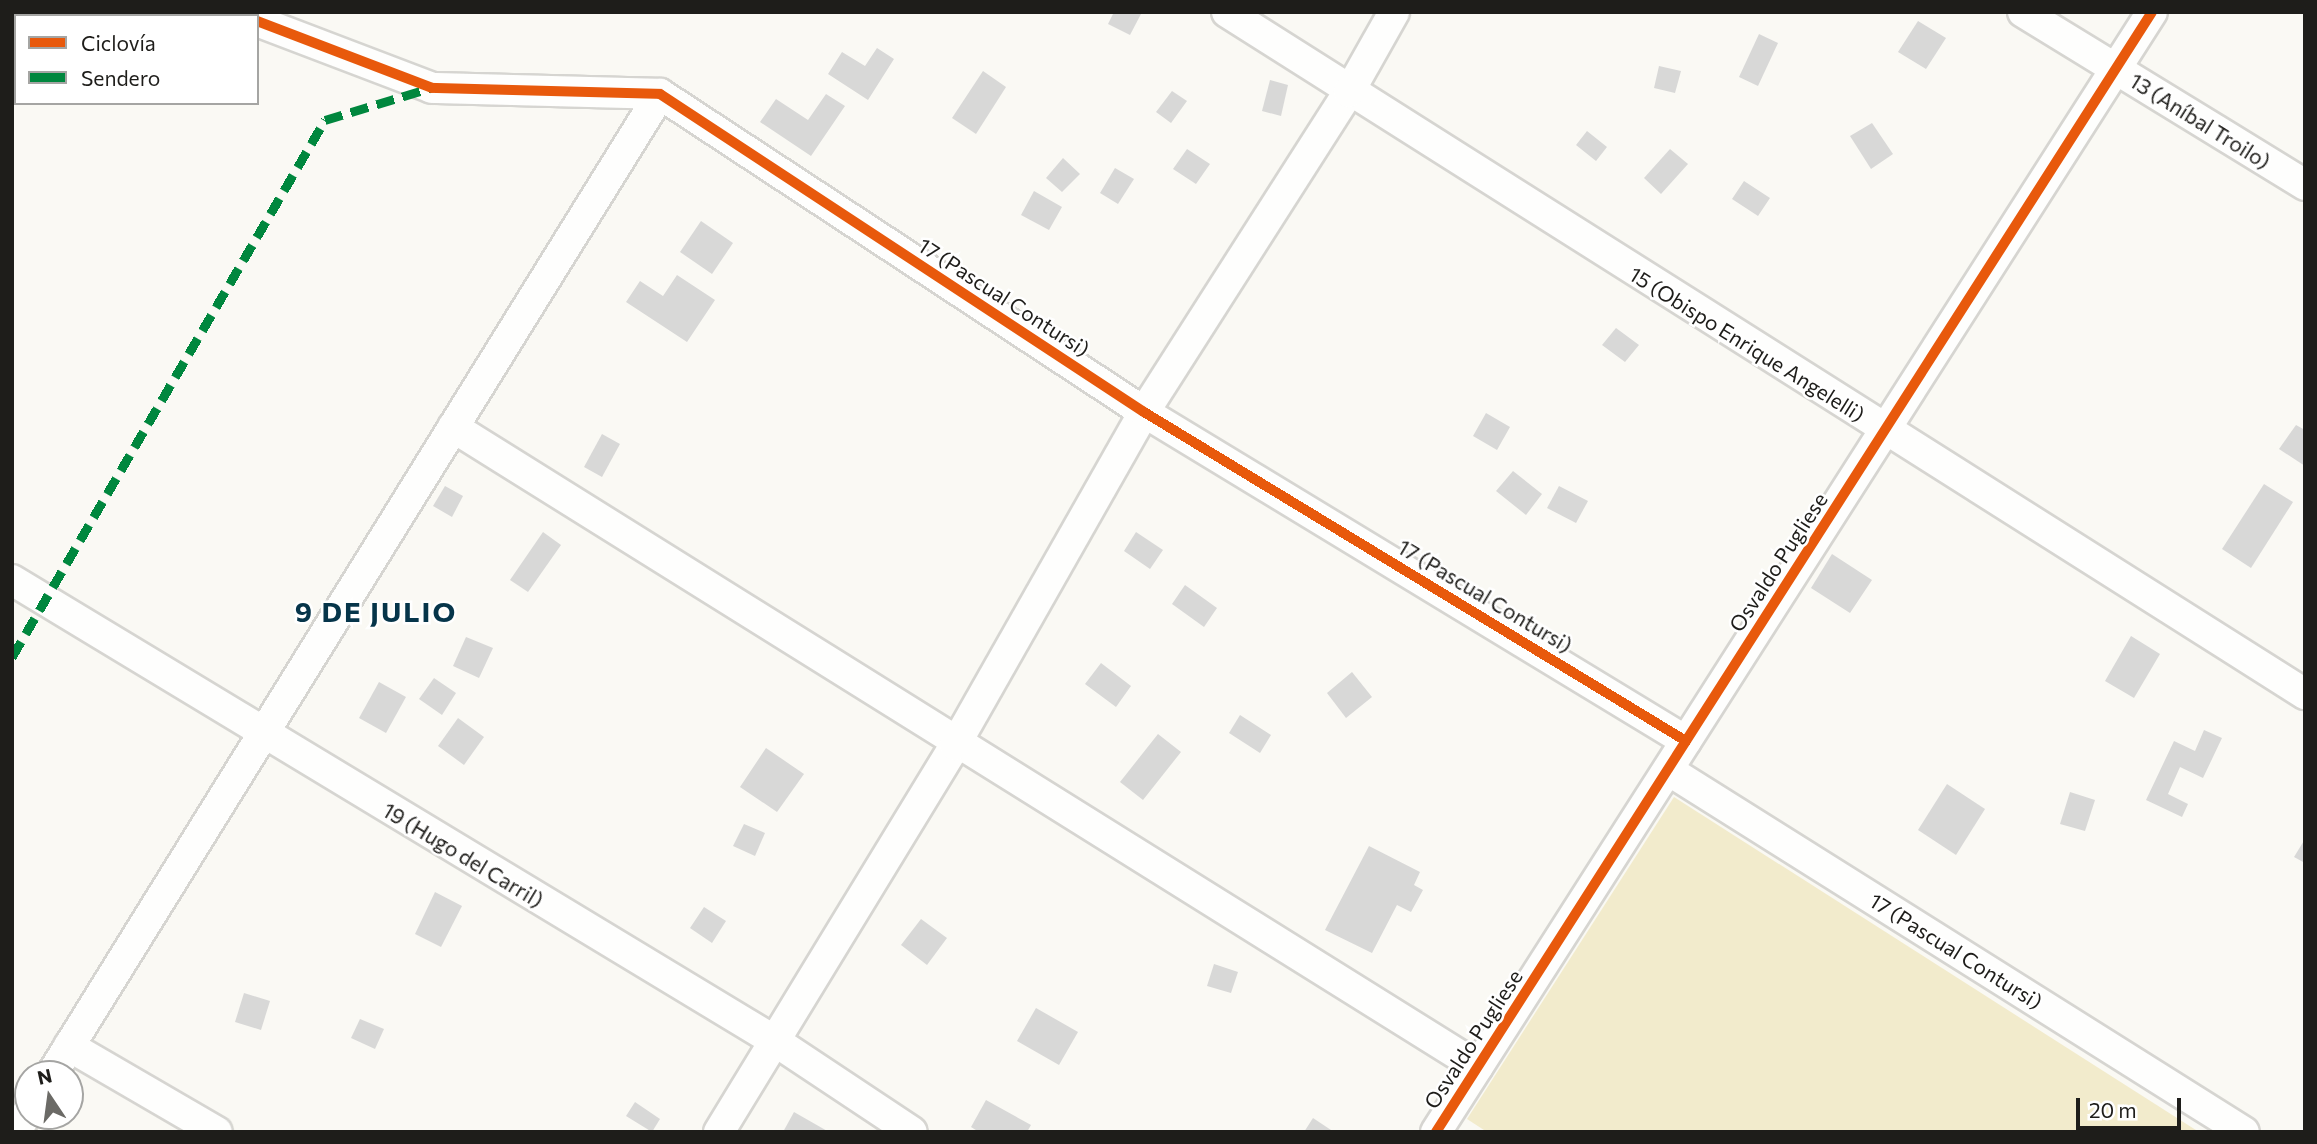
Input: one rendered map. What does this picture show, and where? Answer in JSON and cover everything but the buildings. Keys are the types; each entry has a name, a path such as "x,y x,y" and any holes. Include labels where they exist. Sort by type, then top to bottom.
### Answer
{"street":[{"name":"15 (Obispo Enrique Angelelli)","path":"1227,12 1349,92 2305,694"},
{"path":"719,1132 955,745 1144,412 1349,92 1394,12"},
{"name":"13 (Aníbal Troilo)","path":"2023,12 2305,185"},
{"name":"Osvaldo Pugliese","path":"1440,1130 2152,12"},
{"path":"259,22 432,88 660,94"},
{"path":"60,1060 660,94"},
{"name":"17 (Pascual Contursi)","path":"660,94 1144,412 1686,741"},
{"path":"453,427 955,745 1478,1067"},
{"name":"19 (Hugo del Carril)","path":"12,580 775,1041 912,1132"},
{"name":"17 (Pascual Contursi)","path":"1668,770 2244,1132"},
{"path":"69,1046 217,1132"}],"shaded area":[{"path":"1674,797 2199,1132 1487,1132 1467,1119"}],"marked path":[{"path":"12,657 325,120 430,88"}],"cycle path":[{"path":"1436,1132 2152,12"},
{"path":"259,22 432,88 660,94 1144,412 1686,741"}],"district":[{"name":"9 DE JULIO","path":"376,611"}]}
